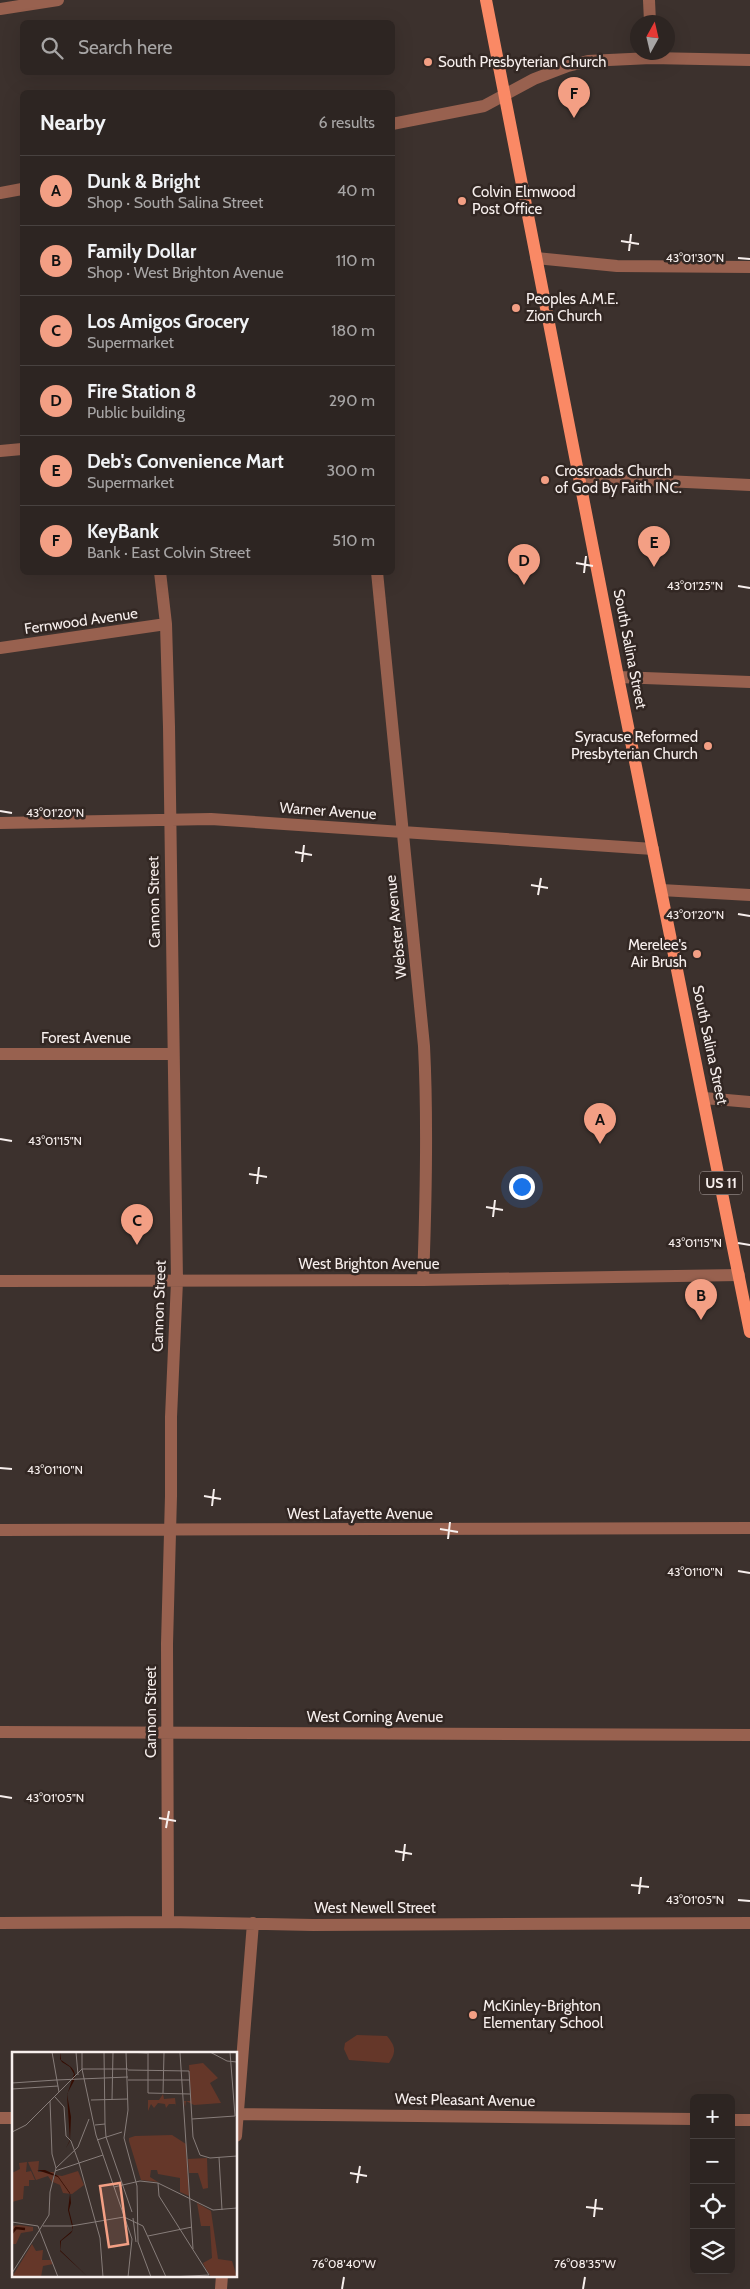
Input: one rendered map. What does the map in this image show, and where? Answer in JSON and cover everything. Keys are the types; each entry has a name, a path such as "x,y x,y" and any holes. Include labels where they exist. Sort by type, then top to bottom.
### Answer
{"main road":[{"name":"South Salina Street","path":"486,0 661,890 704,1098 745,1277 750,1332"}],"street":[{"path":"0,9 58,0"},
{"path":"649,0 650,15"},
{"path":"675,56 750,60"},
{"path":"395,123 484,106 505,94 568,66 588,61 630,57"},
{"path":"0,193 20,189"},
{"path":"536,258 617,266 750,267"},
{"path":"0,451 20,449"},
{"path":"580,477 750,485"},
{"name":"Cannon Street","path":"160,575 166,624 177,1281 171,1417 169,1529 168,1922"},
{"name":"Webster Avenue","path":"377,575 426,1085 426,1216 423,1280"},
{"name":"Fernwood Avenue","path":"0,648 166,624"},
{"path":"618,677 750,682"},
{"name":"Warner Avenue","path":"0,823 211,818 403,833 653,849"},
{"path":"661,890 750,895"},
{"name":"Forest Avenue","path":"0,1054 173,1054"},
{"path":"704,1098 750,1102"},
{"name":"West Brighton Avenue","path":"0,1281 745,1277"},
{"name":"West Lafayette Avenue","path":"0,1530 750,1528"},
{"name":"West Corning Avenue","path":"0,1732 750,1735"},
{"name":"West Newell Street","path":"0,1923 168,1922 332,1925 750,1923"},
{"path":"238,2102 253,1923"},
{"name":"West Pleasant Avenue","path":"238,2114 690,2119"},
{"path":"735,2120 750,2120"},
{"path":"220,2289 222,2276"}],"shaded area":[{"path":"357,2035 387,2036 394,2049 389,2063 349,2060 344,2049 345,2043"}],"place":[{"name":"South Presbyterian Church","path":"428,62"},
{"name":"KeyBank","path":"574,118"},
{"name":"Colvin Elmwood Post Office","path":"462,201"},
{"name":"Peoples A.M.E. Zion Church","path":"516,308"},
{"name":"Crossroads Church of God By Faith INC.","path":"545,480"},
{"name":"Deb's Convenience Mart","path":"654,567"},
{"name":"Fire Station 8","path":"524,585"},
{"name":"Syracuse Reformed Presbyterian Church","path":"708,746"},
{"name":"Merelee's Air Brush","path":"697,954"},
{"name":"Dunk & Bright","path":"600,1144"},
{"name":"Los Amigos Grocery","path":"137,1245"},
{"name":"Family Dollar","path":"701,1320"},
{"name":"McKinley-Brighton Elementary School","path":"473,2015"}]}
